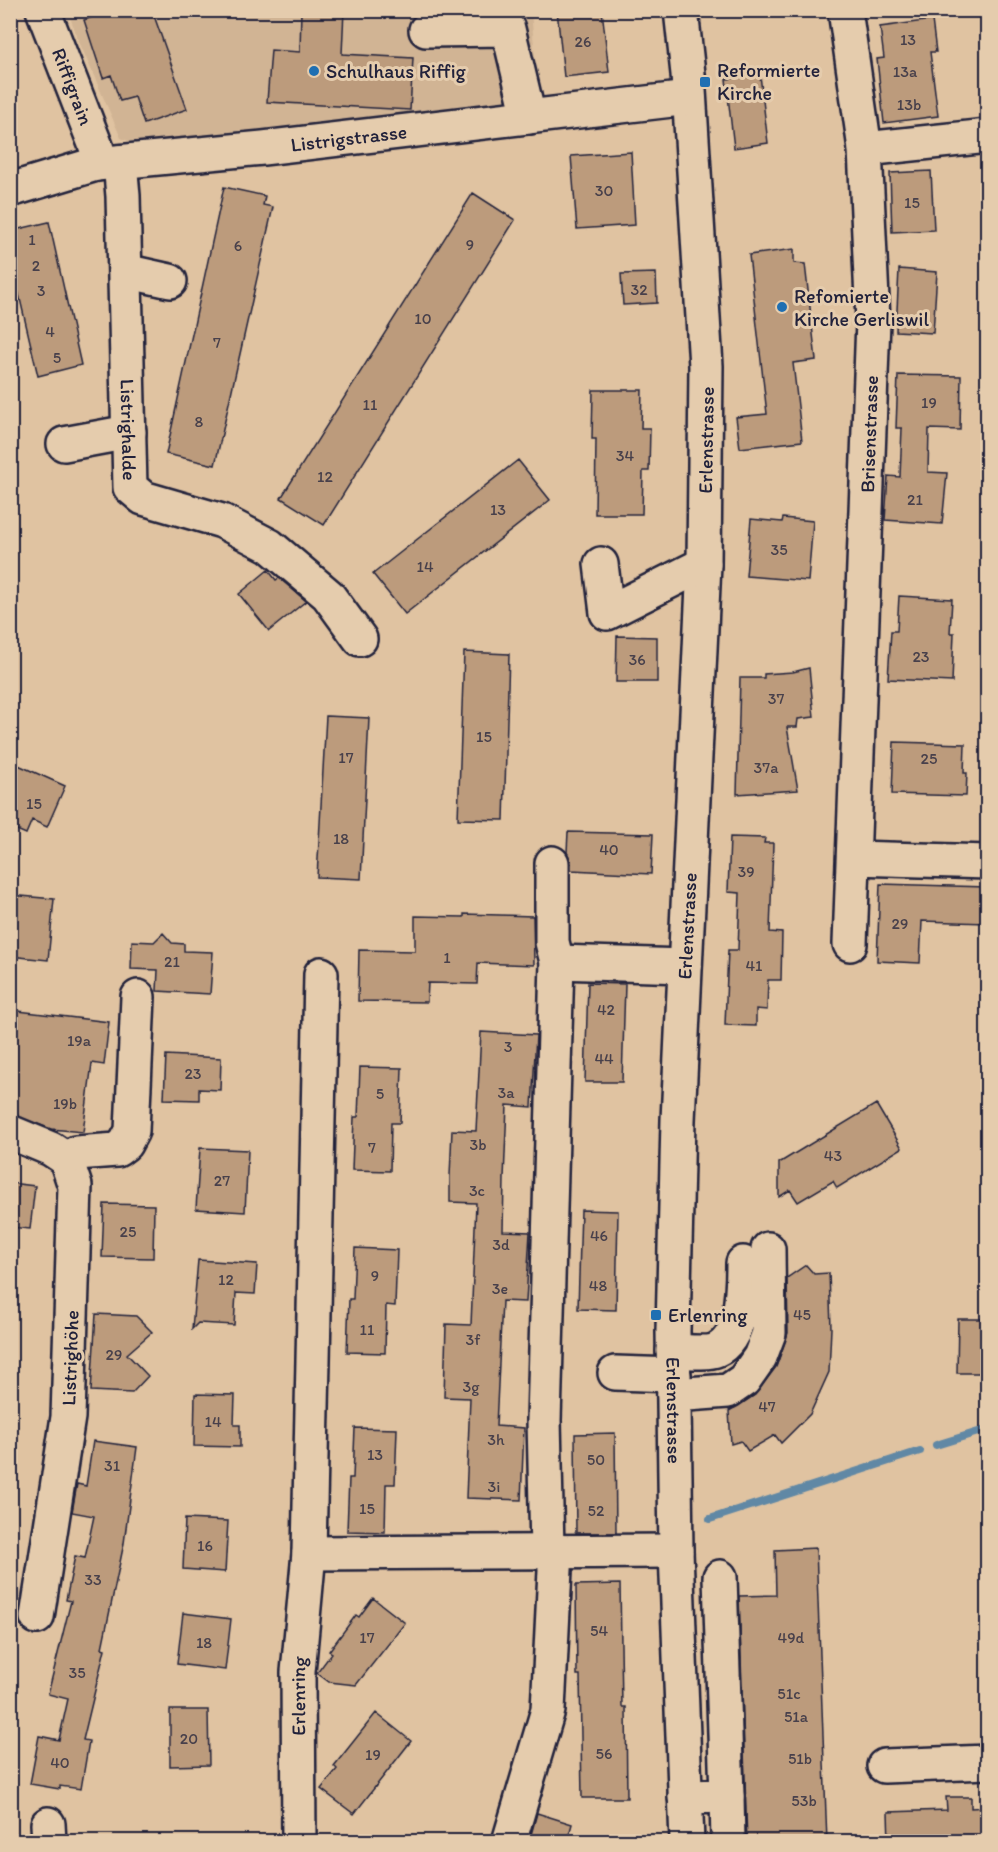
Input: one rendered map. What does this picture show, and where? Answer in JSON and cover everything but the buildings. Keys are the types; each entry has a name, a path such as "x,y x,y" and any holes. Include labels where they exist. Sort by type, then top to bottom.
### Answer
{"street":[{"name":"Riffigrain","path":"44,10 97,149 108,163"},
{"name":"Erlenstrasse","path":"681,10 689,98 706,366 704,564 678,1120 674,1374 676,1551 687,1842"},
{"name":"Brisenstrasse","path":"845,10 865,149 873,321 850,944"},
{"path":"426,30 508,29 529,117"},
{"name":"Listrigstrasse","path":"10,190 108,163 263,148 689,98"},
{"path":"865,149 987,136"},
{"name":"Listrighalde","path":"108,163 123,189 130,487 143,498 222,520 270,546 328,595 360,639"},
{"path":"125,271 170,281"},
{"path":"63,444 129,432"},
{"path":"601,564 607,613 704,564"},
{"path":"854,858 978,862"},
{"path":"509,1842 548,1710 551,1550 544,1419 557,962 552,942 552,863"},
{"path":"557,962 685,966"},
{"name":"Erlenring","path":"299,1842 298,1672 309,1553 321,974"},
{"path":"24,1129 66,1159 76,1152 117,1150 125,1144 132,1131 138,998"},
{"name":"Listrighöhe","path":"37,1617 68,1417 75,1186 66,1159"},
{"path":"615,1373 674,1374 728,1391 744,1380 760,1357 769,1334 756,1256 736,1323 726,1342 674,1374"},
{"path":"309,1553 676,1551"},
{"path":"720,1577 728,1842"},
{"path":"884,1766 987,1762"},
{"path":"685,1797 727,1796"}],"shaded area":[{"name":"Schulhaus Riffig","path":"68,11 531,11 539,105 142,146 121,138"}],"waterway":[{"path":"936,1445 988,1429"},
{"path":"710,1519 920,1451"}],"place":[{"name":"Schulhaus Riffig","path":"314,71"},
{"name":"Reformierte Kirche","path":"705,82"},
{"name":"Refomierte Kirche Gerliswil","path":"782,307"},
{"name":"Erlenring","path":"656,1315"}]}
